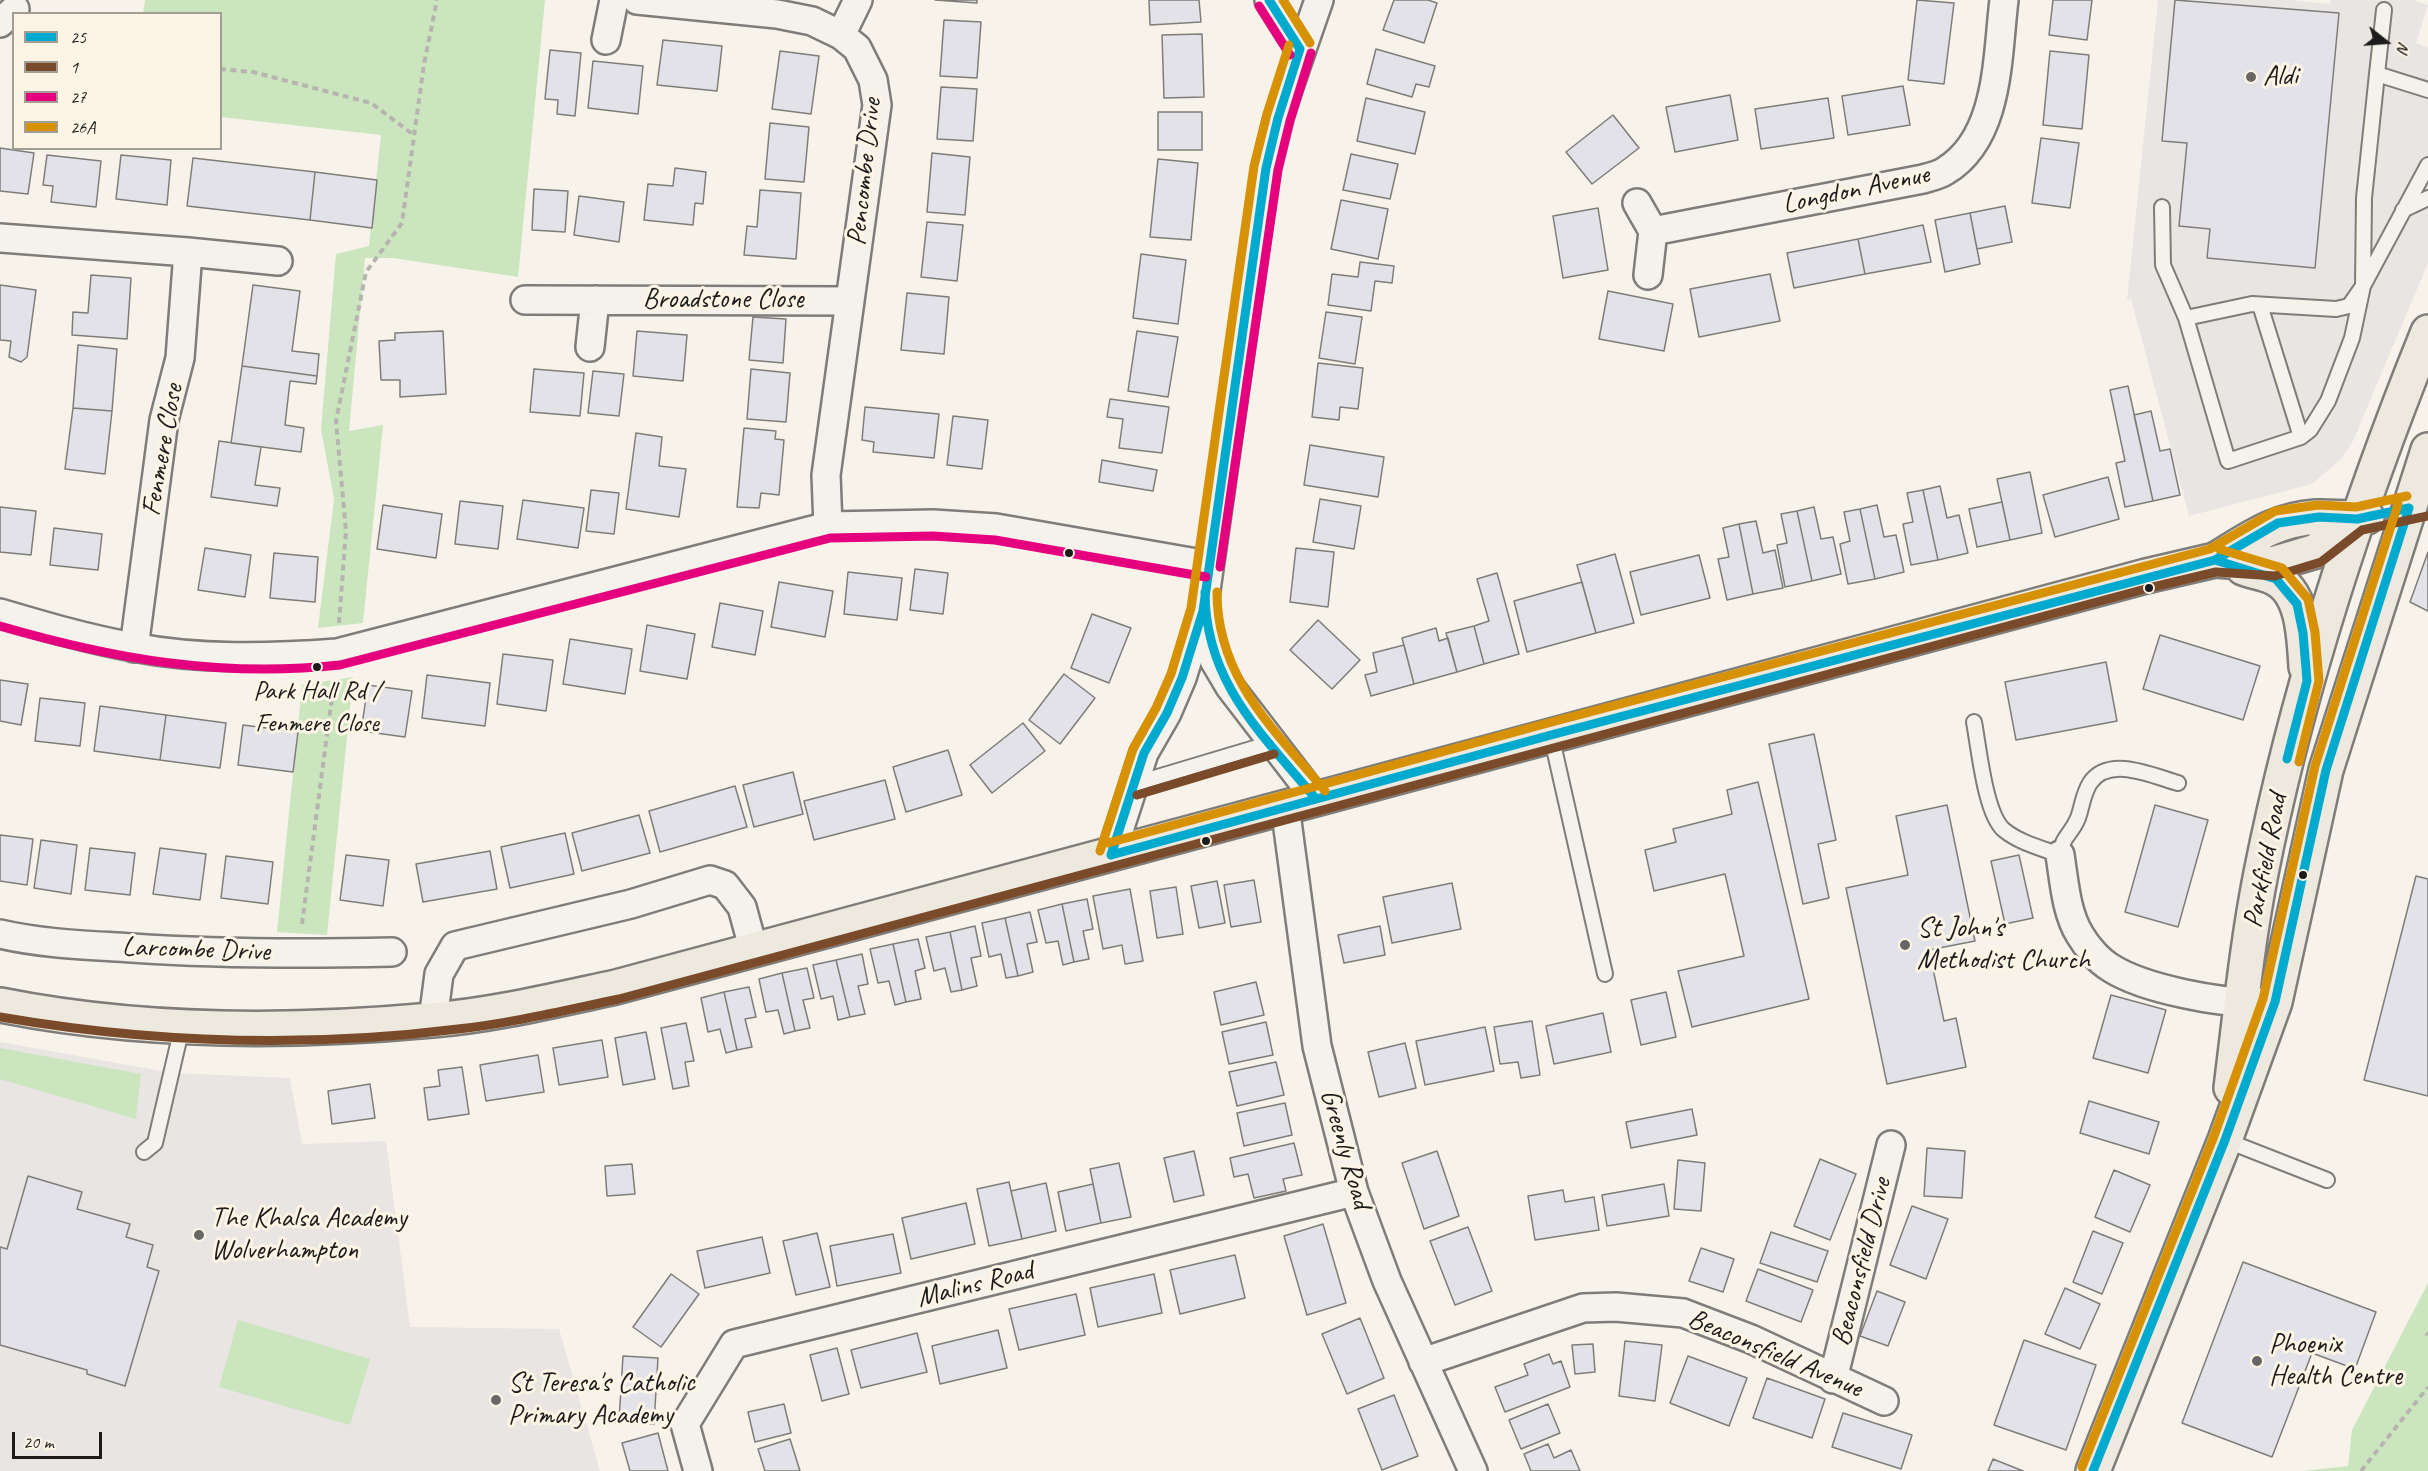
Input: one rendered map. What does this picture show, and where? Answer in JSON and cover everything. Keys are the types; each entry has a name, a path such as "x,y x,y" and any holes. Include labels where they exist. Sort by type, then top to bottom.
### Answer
{"main road":[{"name":"Parkfield Road","path":"2225,1140 2239,1004 2261,874 2307,681 2380,451 2428,332"},
{"name":"Parkfield Road","path":"2093,1471 2225,1140 2275,1002 2326,770 2418,506 2428,450"},
{"path":"0,1005 78,1019 131,1025 310,1026 433,1020 616,987 1551,735 2215,560 2272,564 2316,551 2357,519 2418,506"},
{"path":"2215,560 2276,579 2289,592 2296,604 2303,633 2307,681"}],"street":[{"path":"606,40 614,0"},
{"name":"Pencombe Drive","path":"637,0 786,16 812,21 842,35 857,48 873,80 877,105 826,475 828,526"},
{"path":"842,35 858,0"},
{"path":"1269,0 1300,49"},
{"path":"1111,855 1144,753 1182,678 1203,611 1266,168 1278,118 1318,0"},
{"name":"Longdon Avenue","path":"1653,231 1923,179 1945,171 1964,154 1982,130 1992,98 2004,0"},
{"path":"1636,202 1653,231 1648,275"},
{"path":"0,238 278,261"},
{"name":"Fenmere Close","path":"134,648 164,420 180,358 188,252"},
{"name":"Broadstone Close","path":"525,300 850,301"},
{"path":"590,347 595,300"},
{"path":"0,613 134,648 249,657 337,653 828,526 933,524 996,528 1208,565"},
{"path":"1203,611 1214,660 1230,687 1271,742 1300,803"},
{"name":"Greenly Road","path":"1300,803 1317,1046 1354,1191 1387,1281 1473,1471"},
{"path":"2060,855 2069,907 2079,934 2110,968 2161,986 2239,1004 2275,1002"},
{"path":"433,1020 439,974 455,946 631,904 710,880 725,885 742,907 753,951"},
{"name":"Larcombe Drive","path":"0,934 33,941 97,946 299,955 392,952"},
{"name":"Beaconsfield Drive","path":"1833,1379 1891,1145"},
{"name":"Malins Road","path":"698,1471 685,1424 734,1344 1354,1191"},
{"name":"Beaconsfield Avenue","path":"1423,1362 1583,1308 1616,1307 1683,1313 1751,1339 1884,1401"}],"lane":[{"path":"2162,207 2163,265 2186,318 2228,460 2301,437 2321,415 2328,401 2352,338 2363,286 2364,198 2384,10"},
{"path":"2377,74 2428,90"},
{"path":"2186,318 2260,304 2336,309 2349,306 2363,286 2428,165"},
{"path":"2403,211 2428,198"},
{"path":"2260,304 2301,437"},
{"path":"1974,722 1992,809 1997,822 2018,839 2060,855 2062,841 2071,832 2091,782 2102,772 2122,769 2178,783"},
{"path":"1551,735 1605,974"},
{"path":"1134,784 1271,742"},
{"path":"144,1152 155,1143 182,1027"},
{"path":"2225,1140 2327,1180"}],"path":[{"path":"299,955 337,653 346,531 336,421 366,272 402,224 424,64 437,0"},
{"path":"222,69 253,72 371,103 414,135"},
{"path":"2361,1471 2428,1387"}],"shaded area":[{"path":"2158,0 2291,0 2329,4 2331,0 2413,0 2428,5 2416,43 2428,48 2428,263 2353,441 2342,458 2312,484 2189,516 2131,299 2127,300"},
{"name":"The Khalsa Academy Wolverhampton","path":"0,1042 173,1073 290,1078 302,1144 386,1141 410,1327 559,1329 600,1471 0,1471"}],"green space":[{"path":"145,0 545,0 518,277 393,258 365,258 349,431 383,425 363,623 318,628 334,499 321,429 336,254 369,246 381,135 222,117 222,12 143,12"},
{"path":"353,677 327,935 277,932 302,685"},
{"path":"0,1048 141,1074 136,1119 0,1079"},
{"path":"2428,1283 2428,1471 2303,1471 2348,1466 2352,1430"},
{"path":"238,1320 370,1359 350,1425 219,1387"}],"building":[{"path":"935,0 977,0 977,3"},
{"path":"1149,0 1199,0 1201,22 1150,25"},
{"path":"1394,0 1428,0 1437,3 1424,43 1383,30"},
{"path":"1917,0 1954,3 1944,84 1908,80"},
{"path":"2053,0 2092,0 2087,40 2049,35"},
{"name":"Aldi","path":"2175,0 2339,13 2315,268 2207,258 2210,229 2179,226 2187,143 2162,141"},
{"path":"944,20 981,22 977,78 940,76"},
{"path":"1202,34 1204,97 1164,98 1162,35"},
{"path":"663,40 722,46 717,91 657,85"},
{"path":"1376,49 1435,66 1429,87 1416,84 1412,97 1367,84"},
{"path":"550,50 581,53 575,116 557,114 558,100 545,99"},
{"path":"780,51 819,56 811,114 772,109"},
{"path":"2050,51 2089,55 2082,129 2043,125"},
{"path":"593,61 643,66 638,114 588,108"},
{"path":"1903,86 1910,125 1848,135 1842,96"},
{"path":"941,87 977,89 973,141 937,139"},
{"path":"1730,95 1738,140 1675,152 1666,107"},
{"path":"1366,98 1425,112 1415,154 1357,141"},
{"path":"1828,98 1834,138 1761,149 1755,109"},
{"path":"1158,112 1202,112 1202,150 1158,150"},
{"path":"1613,115 1639,148 1592,184 1566,152"},
{"path":"770,123 809,127 804,182 765,179"},
{"path":"2041,138 2079,143 2070,208 2032,203"},
{"path":"0,148 34,153 28,194 0,191"},
{"path":"932,153 970,157 965,215 927,212"},
{"path":"1351,154 1398,164 1390,199 1343,190"},
{"path":"47,155 101,161 96,207 51,202 53,186 43,185"},
{"path":"121,155 171,160 167,205 116,199"},
{"path":"193,158 315,172 310,220 187,206"},
{"path":"1158,159 1198,163 1191,240 1150,237"},
{"path":"675,168 706,172 703,204 695,203 693,225 644,220 648,184 673,186"},
{"path":"315,172 377,180 372,228 310,220"},
{"path":"534,189 568,191 565,232 532,230"},
{"path":"760,190 801,193 796,259 744,255 747,226 757,227"},
{"path":"579,196 624,202 619,242 574,235"},
{"path":"1341,200 1388,209 1378,259 1331,249"},
{"path":"2005,206 2012,242 1977,249 1970,213"},
{"path":"1598,208 1608,270 1563,278 1553,216"},
{"path":"1970,213 1980,264 1945,272 1935,220"},
{"path":"927,222 963,225 957,281 921,277"},
{"path":"1923,225 1931,262 1865,274 1858,239"},
{"path":"1858,239 1865,274 1794,288 1787,253"},
{"path":"1141,254 1186,260 1178,324 1133,318"},
{"path":"1360,262 1394,266 1392,283 1375,281 1371,311 1328,305 1332,274 1358,277"},
{"path":"1770,274 1780,321 1699,337 1690,289"},
{"path":"91,275 131,278 127,339 72,335 73,312 88,313"},
{"path":"0,285 36,290 27,357 21,362 9,357 11,341 0,340"},
{"path":"253,285 300,291 292,351 319,354 317,376 242,366"},
{"path":"1608,291 1673,304 1664,351 1599,339"},
{"path":"907,293 949,297 944,354 901,350"},
{"path":"1326,312 1362,317 1355,364 1319,358"},
{"path":"753,317 786,319 783,363 749,360"},
{"path":"443,331 446,394 400,397 400,380 381,380 379,341 395,340 395,333"},
{"path":"637,331 687,335 683,381 633,376"},
{"path":"1137,331 1178,337 1168,397 1128,391"},
{"path":"78,345 117,349 112,411 73,408"},
{"path":"1318,363 1363,368 1358,409 1340,407 1339,420 1312,417"},
{"path":"242,366 317,376 316,384 290,381 285,425 304,428 301,452 231,443"},
{"path":"534,369 584,373 580,416 530,412"},
{"path":"751,369 790,373 786,422 747,419"},
{"path":"593,371 624,374 619,416 588,413"},
{"path":"2128,386 2153,501 2125,507 2116,463 2125,461 2110,390"},
{"path":"1110,399 1169,407 1162,453 1119,448 1123,419 1107,417"},
{"path":"865,407 939,414 934,458 873,452 874,442 862,440"},
{"path":"73,408 112,411 105,474 65,469"},
{"path":"2151,411 2160,451 2170,449 2180,495 2153,501 2134,415"},
{"path":"953,416 988,420 982,469 947,465"},
{"path":"744,428 776,431 775,439 784,440 779,495 761,493 759,508 737,507"},
{"path":"636,433 662,437 659,466 686,469 679,517 626,509"},
{"path":"219,441 261,447 255,485 280,488 277,506 211,497"},
{"path":"1310,445 1384,457 1378,497 1304,485"},
{"path":"1102,460 1157,470 1153,491 1099,482"},
{"path":"2030,472 2042,533 2010,540 1997,479"},
{"path":"2108,477 2119,519 2055,537 2043,495"},
{"path":"1940,486 1947,518 1959,515 1968,553 1938,560 1923,490"},
{"path":"591,490 619,493 614,534 586,531"},
{"path":"1923,490 1938,560 1911,565 1903,524 1913,522 1907,493"},
{"path":"1320,499 1361,506 1354,549 1313,542"},
{"path":"523,500 584,508 578,548 517,539"},
{"path":"460,501 503,506 498,549 455,544"},
{"path":"2002,502 2010,540 1977,547 1969,509"},
{"path":"383,505 442,514 436,558 377,549"},
{"path":"1877,505 1884,537 1896,535 1904,572 1875,579 1860,509"},
{"path":"0,507 36,511 31,555 0,552"},
{"path":"1814,507 1821,539 1833,537 1841,574 1812,581 1797,511"},
{"path":"1860,509 1875,579 1848,584 1840,544 1850,541 1844,512"},
{"path":"1797,511 1812,581 1785,587 1777,545 1787,543 1781,514"},
{"path":"1756,521 1763,553 1775,550 1783,588 1753,594 1739,524"},
{"path":"1739,524 1753,594 1727,600 1718,559 1729,557 1723,528"},
{"path":"54,528 102,534 98,570 50,565"},
{"path":"205,548 251,555 245,597 198,590"},
{"path":"1296,548 1334,552 1328,607 1290,602"},
{"path":"2428,552 2428,611 2410,602"},
{"path":"274,553 318,557 315,602 270,598"},
{"path":"1615,554 1634,623 1596,633 1577,565"},
{"path":"1699,555 1710,598 1641,615 1630,572"},
{"path":"915,569 948,573 943,614 910,610"},
{"path":"848,572 902,578 897,620 844,614"},
{"path":"1497,573 1519,654 1484,664 1474,626 1489,621 1477,579"},
{"path":"779,582 833,591 825,637 771,627"},
{"path":"1582,582 1596,633 1527,652 1514,601"},
{"path":"720,603 763,611 755,655 712,647"},
{"path":"1092,614 1131,628 1109,683 1071,668"},
{"path":"1318,620 1360,660 1332,689 1290,650"},
{"path":"647,625 695,634 687,679 640,671"},
{"path":"1474,626 1484,664 1457,672 1446,633"},
{"path":"1436,628 1439,641 1448,638 1457,672 1414,684 1402,638"},
{"path":"2160,635 2260,666 2243,720 2143,689"},
{"path":"570,639 632,649 625,694 563,684"},
{"path":"1404,645 1414,684 1371,696 1365,675 1377,672 1373,653"},
{"path":"503,654 553,660 546,711 497,704"},
{"path":"2106,662 2117,721 2016,740 2005,682"},
{"path":"1064,674 1095,698 1060,744 1029,720"},
{"path":"427,675 490,683 485,726 422,718"},
{"path":"0,680 28,684 21,725 0,721"},
{"path":"368,685 412,691 405,737 361,731"},
{"path":"40,698 85,703 80,746 35,741"},
{"path":"100,706 166,715 160,760 94,751"},
{"path":"166,715 226,723 220,768 160,760"},
{"path":"1023,723 1045,751 992,793 970,765"},
{"path":"243,725 298,732 293,772 238,765"},
{"path":"1814,734 1836,840 1818,844 1829,898 1803,904 1769,744"},
{"path":"948,750 962,795 906,812 893,767"},
{"path":"793,772 803,814 754,827 743,785"},
{"path":"885,780 895,819 814,840 804,801"},
{"path":"1758,782 1809,999 1692,1027 1678,971 1744,956 1725,874 1654,891 1645,850 1676,842 1673,829 1732,814 1727,790"},
{"path":"735,786 747,827 660,852 649,811"},
{"name":"St John's Methodist Church","path":"1947,805 1975,941 1929,950 1944,1021 1956,1018 1966,1067 1887,1084 1846,888 1908,875 1896,816"},
{"path":"2155,805 2208,820 2178,927 2125,912"},
{"path":"639,815 650,853 582,871 572,833"},
{"path":"565,833 574,874 510,888 501,847"},
{"path":"0,835 33,839 27,885 0,881"},
{"path":"41,840 77,845 71,894 34,888"},
{"path":"90,848 135,853 130,895 85,890"},
{"path":"160,848 206,854 200,900 153,894"},
{"path":"490,851 497,889 423,902 416,864"},
{"path":"346,855 389,860 383,906 340,900"},
{"path":"2019,855 2033,918 2005,924 1991,861"},
{"path":"226,856 273,862 268,904 221,898"},
{"path":"2416,876 2428,879 2428,1096 2364,1080"},
{"path":"1254,880 1261,922 1231,927 1224,885"},
{"path":"1217,881 1225,923 1199,928 1191,886"},
{"path":"1452,883 1461,929 1392,943 1383,897"},
{"path":"1176,887 1183,934 1157,938 1150,891"},
{"path":"1130,889 1143,961 1125,964 1122,945 1103,949 1093,896"},
{"path":"1087,899 1093,929 1083,931 1089,959 1074,962 1062,904"},
{"path":"1062,904 1074,962 1063,965 1058,941 1046,943 1038,910"},
{"path":"1030,912 1037,942 1027,944 1033,972 1018,976 1005,918"},
{"path":"1005,918 1018,976 1006,978 1001,954 989,957 982,923"},
{"path":"975,926 981,956 971,958 977,986 962,990 950,932"},
{"path":"1380,926 1385,955 1344,963 1338,935"},
{"path":"950,932 962,990 951,992 945,968 934,971 926,937"},
{"path":"918,939 925,968 915,971 921,999 906,1002 893,944"},
{"path":"893,944 906,1002 895,1005 889,981 878,983 870,949"},
{"path":"862,954 868,984 858,986 865,1014 850,1017 836,960"},
{"path":"836,960 850,1017 838,1020 833,996 821,999 813,965"},
{"path":"807,968 814,998 803,1000 810,1028 795,1031 782,973"},
{"path":"782,973 795,1031 784,1034 778,1010 766,1012 759,979"},
{"path":"1256,982 1264,1015 1221,1025 1214,992"},
{"path":"749,987 756,1017 745,1019 752,1047 737,1050 724,992"},
{"path":"724,992 737,1050 726,1053 720,1029 708,1032 701,998"},
{"path":"1666,992 1676,1037 1641,1045 1631,1000"},
{"path":"2111,995 2166,1010 2148,1073 2093,1058"},
{"path":"1603,1013 1611,1052 1554,1064 1546,1026"},
{"path":"1532,1021 1540,1075 1521,1078 1518,1062 1500,1064 1494,1027"},
{"path":"1266,1022 1273,1055 1229,1064 1222,1032"},
{"path":"686,1023 694,1061 685,1062 689,1086 673,1089 661,1028"},
{"path":"1485,1027 1494,1071 1425,1085 1416,1041"},
{"path":"646,1032 655,1079 623,1085 615,1038"},
{"path":"602,1040 608,1077 559,1085 553,1048"},
{"path":"1405,1043 1416,1088 1379,1097 1368,1052"},
{"path":"538,1055 544,1092 486,1101 480,1065"},
{"path":"1276,1062 1284,1095 1237,1106 1229,1072"},
{"path":"462,1067 469,1114 428,1120 424,1088 440,1086 438,1070"},
{"path":"370,1084 375,1118 332,1124 328,1091"},
{"path":"2089,1101 2159,1122 2149,1154 2080,1133"},
{"path":"1285,1103 1292,1135 1244,1146 1237,1113"},
{"path":"1692,1109 1697,1135 1631,1148 1626,1122"},
{"path":"1294,1143 1302,1175 1283,1179 1286,1191 1254,1198 1248,1174 1234,1177 1230,1158"},
{"path":"1927,1148 1965,1151 1962,1198 1924,1196"},
{"path":"1194,1151 1204,1195 1174,1202 1164,1158"},
{"path":"1437,1151 1459,1216 1424,1229 1402,1163"},
{"path":"1820,1159 1856,1174 1830,1240 1794,1226"},
{"path":"1678,1160 1705,1163 1701,1211 1674,1209"},
{"path":"1119,1163 1131,1217 1101,1223 1090,1169"},
{"path":"632,1164 635,1194 607,1196 605,1166"},
{"path":"2114,1170 2150,1185 2130,1232 2095,1217"},
{"path":"28,1176 82,1192 77,1209 130,1224 126,1237 153,1245 147,1267 159,1271 125,1386 87,1374 87,1370 0,1345 0,1247 7,1249"},
{"path":"1009,1182 1022,1239 989,1246 977,1189"},
{"path":"1046,1183 1056,1231 1022,1239 1011,1191"},
{"path":"1093,1184 1101,1223 1066,1231 1058,1192"},
{"path":"1664,1184 1669,1216 1607,1226 1602,1195"},
{"path":"1563,1190 1565,1202 1594,1197 1599,1230 1535,1240 1528,1196"},
{"path":"966,1203 975,1244 911,1259 902,1218"},
{"path":"1912,1206 1948,1219 1926,1279 1890,1265"},
{"path":"1323,1224 1346,1303 1307,1315 1284,1236"},
{"path":"1468,1227 1492,1291 1455,1305 1430,1241"},
{"path":"2093,1231 2123,1243 2102,1294 2073,1282"},
{"path":"1771,1232 1828,1251 1817,1282 1760,1263"},
{"path":"817,1233 830,1287 796,1295 783,1241"},
{"path":"893,1234 901,1273 837,1286 830,1246"},
{"path":"762,1237 770,1273 705,1288 697,1251"},
{"path":"1701,1248 1734,1259 1723,1292 1689,1281"},
{"path":"1235,1255 1245,1298 1180,1314 1170,1270"},
{"name":"Phoenix Health Centre","path":"2243,1262 2376,1312 2355,1369 2312,1353 2272,1457 2182,1423"},
{"path":"1758,1269 1813,1290 1801,1322 1746,1301"},
{"path":"671,1274 699,1294 661,1347 633,1327"},
{"path":"1154,1274 1162,1313 1098,1327 1090,1288"},
{"path":"2065,1288 2100,1304 2080,1349 2045,1334"},
{"path":"1877,1291 1905,1302 1888,1346 1860,1336"},
{"path":"1076,1294 1085,1335 1019,1350 1009,1309"},
{"path":"1360,1318 1384,1378 1347,1394 1322,1334"},
{"path":"998,1330 1007,1368 940,1384 932,1346"},
{"path":"917,1333 927,1372 861,1388 851,1350"},
{"path":"2024,1340 2096,1365 2066,1450 1994,1425"},
{"path":"1625,1341 1662,1345 1655,1401 1619,1396"},
{"path":"1593,1344 1595,1372 1575,1374 1572,1345"},
{"path":"837,1348 849,1394 822,1401 810,1355"},
{"path":"1549,1354 1553,1364 1561,1361 1570,1387 1505,1412 1495,1387 1528,1375 1524,1364"},
{"path":"623,1356 658,1358 654,1424 619,1421"},
{"path":"1688,1356 1747,1378 1729,1426 1670,1403"},
{"path":"1767,1378 1825,1399 1812,1438 1753,1418"},
{"path":"1394,1395 1418,1456 1382,1470 1358,1409"},
{"path":"784,1404 791,1433 755,1442 748,1412"},
{"path":"1548,1404 1560,1433 1521,1449 1509,1420"},
{"path":"1843,1413 1912,1435 1901,1469 1832,1447"},
{"path":"658,1433 668,1471 630,1471 622,1443"},
{"path":"790,1439 800,1471 765,1471 758,1449"},
{"path":"1548,1444 1554,1458 1571,1450 1580,1471 1531,1471 1524,1454"},
{"path":"1993,1459 2023,1471 1988,1471"}],"transit line":[{"name":"25","path":"1269,0 1300,49"},
{"name":"26A","path":"1283,0 1310,43"},
{"name":"27","path":"1259,6 1290,55"},
{"name":"26A","path":"1100,851 1133,749 1156,708 1171,674 1191,608 1254,166 1267,114 1289,45"},
{"name":"25","path":"1111,855 1144,753 1167,713 1182,678 1203,611 1266,168 1278,118 1300,49"},
{"name":"27","path":"1220,567 1278,170 1311,53"},
{"name":"26A","path":"1108,843 1548,723 2210,549 2275,511 2318,505 2356,507 2407,496"},
{"name":"26A","path":"2082,1467 2214,1136 2263,999 2315,766 2398,504"},
{"name":"25","path":"1111,855 1551,735 2215,560 2278,523 2319,517 2357,519 2409,508"},
{"name":"25","path":"2093,1471 2225,1140 2275,1002 2326,770 2409,508"},
{"name":"1","path":"0,1017 114,1033 229,1040 286,1040 401,1035 478,1026 559,1012 619,999 2149,588 2216,572 2275,576 2321,562 2362,530 2428,516"},
{"name":"27","path":"0,626 84,648 168,663 253,669 340,665 830,538 933,536 995,540 1206,577"},
{"name":"26A","path":"2219,549 2282,568 2308,599 2315,632 2319,681 2299,762"},
{"name":"25","path":"2215,560 2276,579 2297,604 2303,633 2307,681 2287,759"},
{"name":"25","path":"1205,592 1208,624 1215,653 1226,680 1257,729 1316,799"},
{"name":"26A","path":"1217,592 1220,623 1227,651 1238,676 1268,723 1325,791"},
{"name":"1","path":"1137,795 1274,754"}],"place":[{"name":"Aldi","path":"2251,77"},
{"name":"Park Hall Rd / Fenmere Close","path":"317,667"},
{"name":"St John's Methodist Church","path":"1905,945"},
{"name":"The Khalsa Academy Wolverhampton","path":"199,1235"},
{"name":"Phoenix Health Centre","path":"2257,1361"},
{"name":"St Teresa's Catholic Primary Academy","path":"496,1400"}]}
